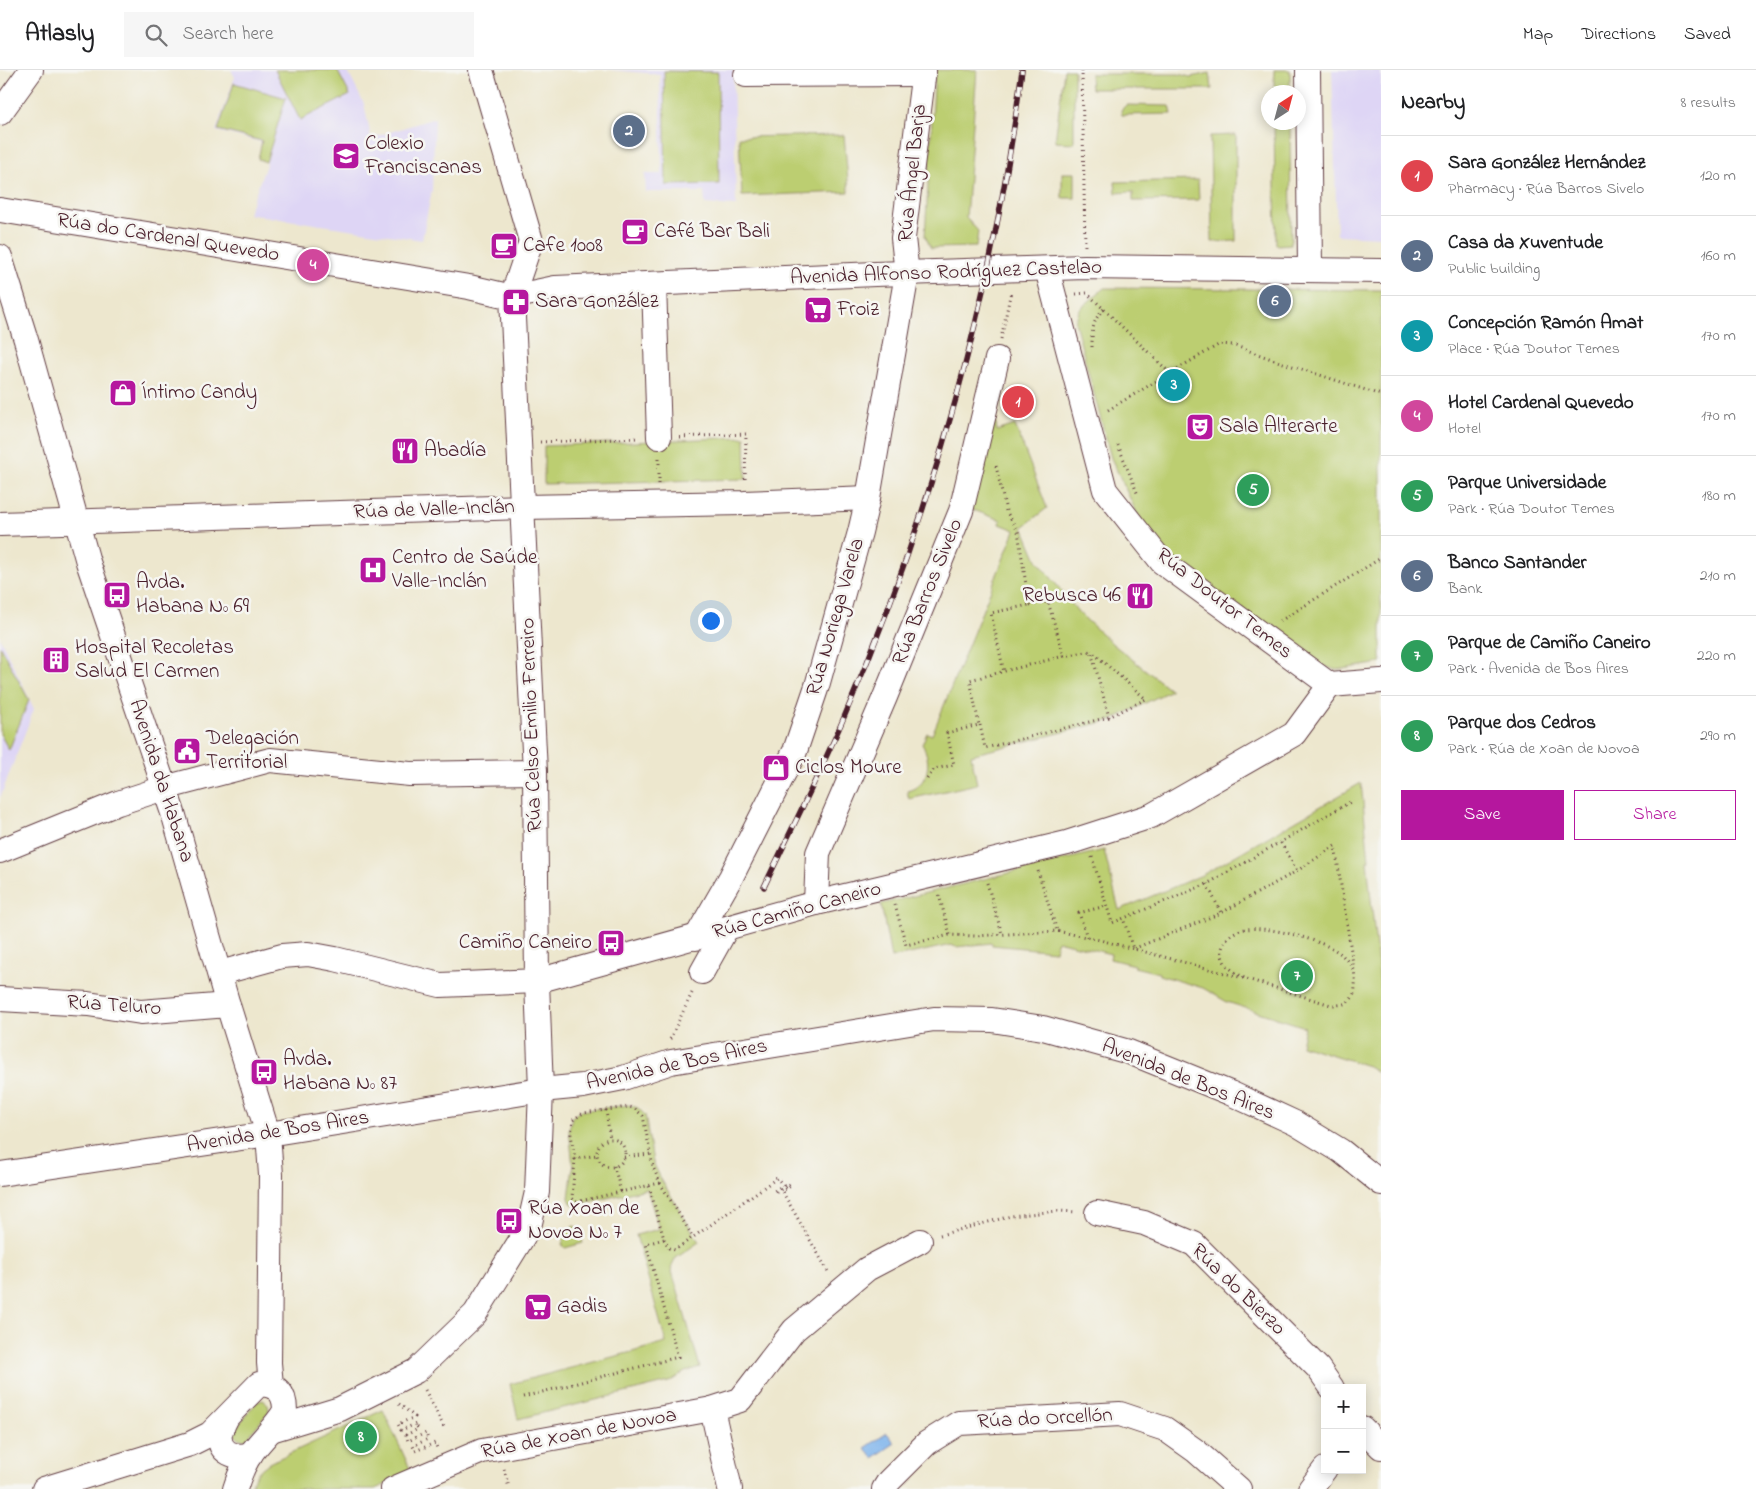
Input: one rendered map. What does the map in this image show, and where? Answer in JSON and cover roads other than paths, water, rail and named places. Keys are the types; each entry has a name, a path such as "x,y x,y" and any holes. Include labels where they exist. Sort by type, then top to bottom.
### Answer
{"street":[{"path":"0,113 31,70"},
{"name":"Rúa Celso Emilio Ferreiro","path":"481,70 531,241 512,297 535,772 537,981 541,1090"},
{"path":"1308,70 1310,269"},
{"name":"Rúa Ángel Barja","path":"746,75 915,74 924,71 903,238 907,274"},
{"name":"Rúa do Cardenal Quevedo","path":"0,210 469,287 512,297"},
{"name":"Avenida da Habana","path":"0,256 26,340 88,562 174,816 228,1005 268,1134 271,1174 270,1382 286,1411 251,1454"},
{"name":"Avenida Alfonso Rodríguez Castelao","path":"512,297 554,288 1085,267 1381,271"},
{"name":"Rúa Doutor Temes","path":"1047,269 1105,490 1162,562 1330,685"},
{"name":"Rúa Noriega Varela","path":"696,938 731,877 795,751 817,686 868,498 907,274"},
{"path":"654,284 659,437"},
{"name":"Rúa Barros Sivelo","path":"816,903 818,853 885,697 961,511 996,359"},
{"name":"Rúa de Valle-Inclán","path":"0,524 868,498"},
{"path":"1330,685 1381,681"},
{"name":"Rúa Camiño Caneiro","path":"220,973 282,956 308,954 440,985 537,981 816,903 1086,837 1151,816 1294,734 1330,685"},
{"path":"0,851 118,803 164,788 270,760 410,774 535,772"},
{"path":"702,972 726,929"},
{"name":"Rúa Teluro","path":"0,999 88,1004 141,1012 228,1005"},
{"name":"Avenida de Bos Aires","path":"0,1174 268,1134 541,1090 583,1086 623,1078 670,1052 934,1019 992,1020 1043,1028 1129,1052 1230,1093 1295,1123 1341,1151 1381,1182"},
{"path":"271,1430 326,1413 365,1397 416,1371 475,1314 529,1227 537,1192 541,1090"},
{"name":"Rúa do Bierzo","path":"1096,1213 1144,1223 1194,1244 1318,1368 1329,1384"},
{"path":"730,1489 712,1409 740,1400 794,1330 867,1269 920,1241"},
{"path":"44,1489 190,1444 210,1434 251,1391 270,1382 326,1413"},
{"name":"Rúa de Xoan de Novoa","path":"393,1489 482,1451 712,1409"},
{"name":"Rúa do Orcellón","path":"884,1489 889,1481 926,1443 959,1423 1120,1414 1165,1429 1196,1451 1239,1489"},
{"path":"226,1418 220,1433 233,1489"},
{"path":"1363,1429 1381,1447"},
{"path":"190,1444 222,1446 235,1456 242,1457 251,1454"},
{"path":"233,1489 240,1472 251,1454"},
{"path":"1310,1489 1321,1474"}],"water":[{"path":"887,1433 895,1443 873,1458 865,1448"}],"railway":[{"path":"764,887 816,780 877,638 906,559 932,479 977,317 995,235 1022,70"}],"place":[{"name":"Casa da Xuventude","path":"629,131"},
{"name":"Colexio Franciscanas","path":"346,156"},
{"name":"Café Bar Bali","path":"635,232"},
{"name":"Cafe 1008","path":"504,246"},
{"name":"Hotel Cardenal Quevedo","path":"313,265"},
{"name":"Banco Santander","path":"1275,301"},
{"name":"Sara González","path":"516,302"},
{"name":"Froiz","path":"818,310"},
{"name":"Concepción Ramón Amat","path":"1174,385"},
{"name":"Íntimo Candy","path":"123,393"},
{"name":"Sara González Hernández","path":"1018,402"},
{"name":"Sala Alterarte","path":"1200,427"},
{"name":"Abadía","path":"405,451"},
{"name":"Parque Universidade","path":"1253,490"},
{"name":"Centro de Saúde Valle-Inclán","path":"373,570"},
{"name":"Avda. Habana Nº 69","path":"117,595"},
{"name":"Rebusca 46","path":"1140,596"},
{"name":"Hospital Recoletas Salud El Carmen","path":"56,660"},
{"name":"Delegación Territorial","path":"187,751"},
{"name":"Ciclos Moure","path":"776,768"},
{"name":"Camiño Caneiro","path":"611,943"},
{"name":"Parque de Camiño Caneiro","path":"1297,976"},
{"name":"Avda. Habana Nº 87","path":"264,1072"},
{"name":"Rúa Xoan de Novoa Nº 7","path":"509,1221"},
{"name":"Gadis","path":"538,1307"},
{"name":"Parque dos Cedros","path":"361,1437"}]}
